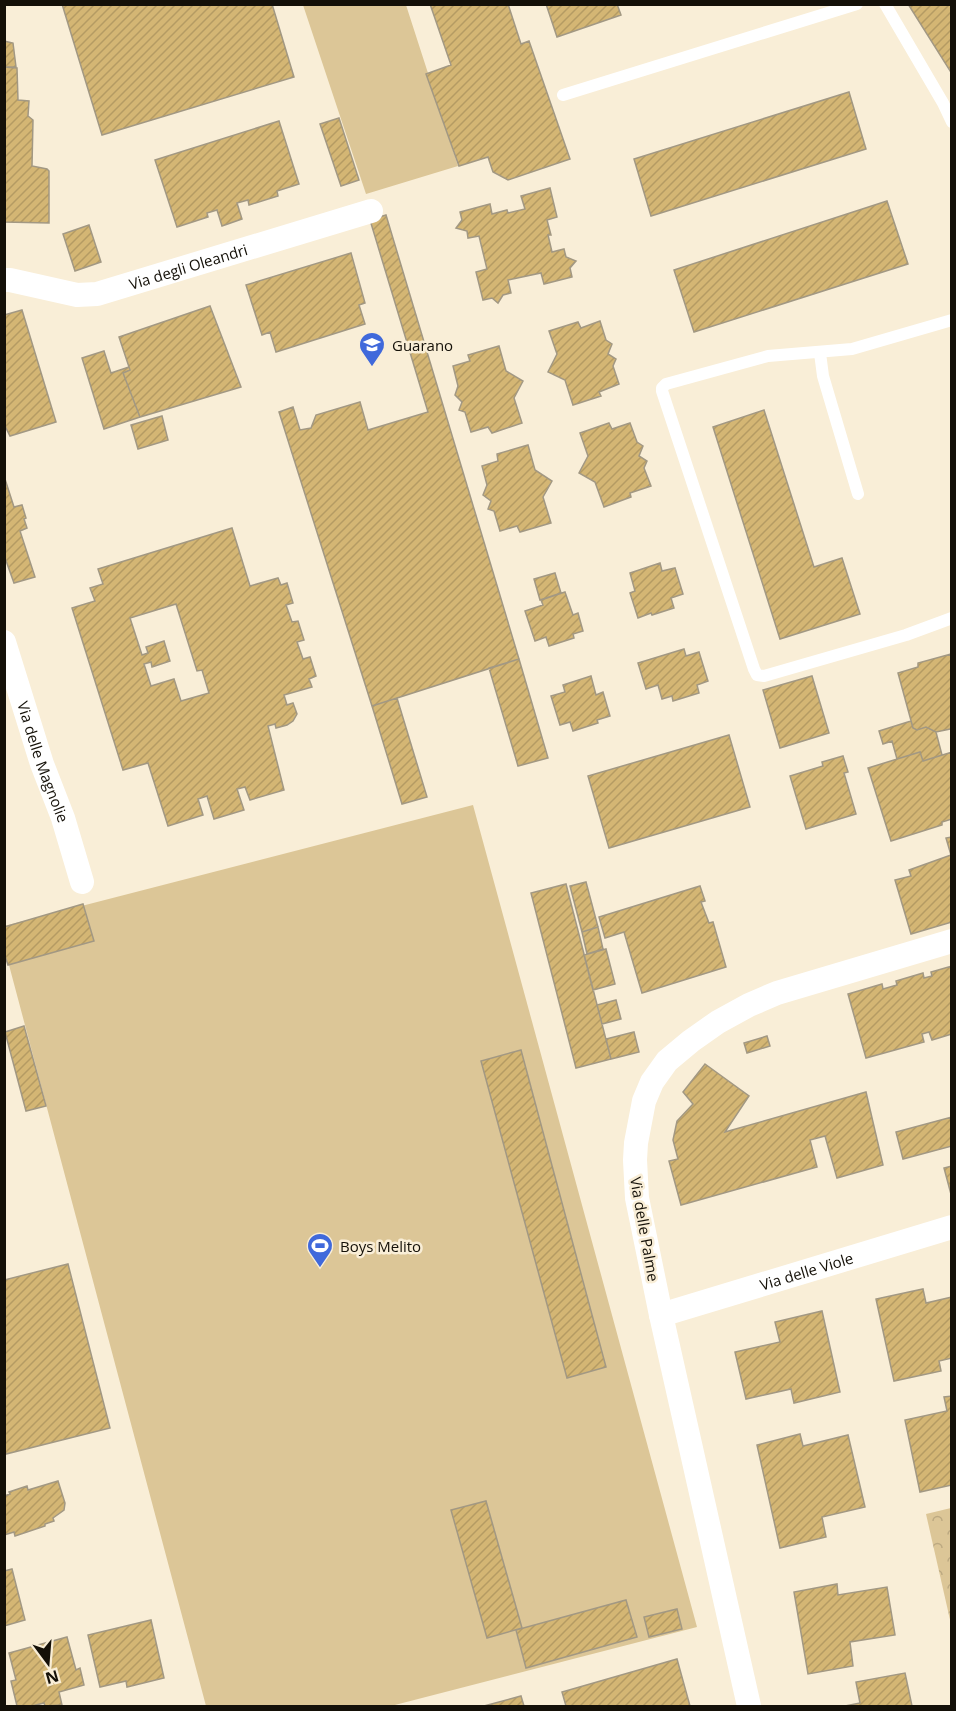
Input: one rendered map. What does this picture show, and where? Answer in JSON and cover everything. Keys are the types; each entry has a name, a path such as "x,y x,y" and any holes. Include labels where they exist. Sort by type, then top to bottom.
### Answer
{"street":[{"name":"Via degli Oleandri","path":"4,280 77,295 97,294 371,211"},
{"name":"Via delle Magnolie","path":"4,642 82,882"},
{"name":"Via delle Palme","path":"749,1707 661,1314 638,1198 635,1160 644,1101 652,1082 667,1061 718,1022 749,1005 777,993 951,941"},
{"name":"Via delle Viole","path":"661,1314 951,1227"}],"lane":[{"path":"563,95 857,4"},
{"path":"885,4 943,103 951,122"},
{"path":"951,320 852,350 768,356 666,384 662,388 662,394 757,675 764,676 906,635 951,618"},
{"path":"820,353 823,376 858,494"}],"green space":[{"path":"303,5 406,5 458,166 366,194"},
{"path":"473,805 697,1627 391,1706 206,1706 5,950 4,926"},
{"path":"952,1508 951,1624 926,1514"}],"building":[{"path":"62,4 272,4 294,77 102,135"},
{"path":"430,4 508,4 521,44 529,41 570,159 508,180 493,172 488,157 459,166 426,74 451,65"},
{"path":"546,4 617,4 621,15 557,37"},
{"path":"908,4 952,4 952,74"},
{"path":"4,41 13,43 16,67 4,67"},
{"path":"4,67 17,68 18,100 29,101 28,116 33,120 32,166 49,171 49,223 4,222"},
{"path":"849,92 866,149 651,216 634,159"},
{"path":"339,118 359,180 341,186 320,124"},
{"path":"279,121 299,184 277,191 278,196 249,205 248,200 237,203 242,219 222,226 217,210 207,213 208,217 177,227 155,160"},
{"path":"550,188 557,217 547,220 552,252 564,249 566,257 576,261 570,268 572,277 544,284 541,273 508,280 511,293 503,295 498,303 492,298 483,300 476,272 487,269 479,236 468,238 467,231 456,228 462,220 460,212 490,204 492,214 525,209 521,196"},
{"path":"887,201 908,264 694,332 674,270"},
{"path":"386,215 519,659 372,706 279,412 293,407 300,430 311,428 316,415 360,402 368,430 428,412 370,220"},
{"path":"89,225 101,262 75,271 63,234"},
{"path":"351,253 365,303 359,305 365,324 276,352 270,332 262,335 246,285"},
{"path":"210,306 241,387 140,417 123,373 130,370 119,337"},
{"path":"22,310 56,422 10,436 4,424 4,315"},
{"path":"600,321 606,340 612,344 608,354 616,359 613,366 619,384 599,392 601,396 573,405 565,380 548,372 557,354 549,331 578,322 581,328"},
{"path":"499,346 506,371 523,381 514,398 522,423 492,433 488,427 471,432 465,412 459,410 462,402 455,395 458,386 453,366 470,361 468,355"},
{"path":"104,351 111,373 129,367 130,370 123,373 140,417 104,429 82,358"},
{"path":"764,410 814,567 842,558 860,614 780,639 713,427"},
{"path":"162,416 168,440 138,449 131,425"},
{"path":"609,423 612,429 630,423 637,442 643,446 639,456 647,461 644,468 651,486 630,493 631,497 604,507 595,482 579,473 588,456 580,433"},
{"path":"528,445 535,470 552,481 543,497 551,523 520,532 517,526 500,531 494,511 488,509 491,501 483,495 487,485 482,466 498,461 497,454"},
{"path":"4,476 14,507 22,505 26,518 24,519 27,528 20,531 35,577 14,583 4,555"},
{"path":"232,528 250,586 278,578 281,585 287,583 293,603 286,605 292,622 298,621 304,640 297,642 303,659 310,657 316,676 309,679 312,687 284,695 287,705 293,703 297,714 293,721 276,728 275,724 268,726 284,790 250,800 245,787 237,789 244,810 214,819 207,796 198,799 203,815 168,826 148,763 123,770 72,608 95,601 90,588 103,584 98,569","holes":["176,604 197,671 202,670 209,693 181,701 174,679 151,686 144,664 151,662 152,667 170,661 164,641 146,647 148,653 142,655 130,618"]},
{"path":"660,563 662,571 675,568 683,594 671,598 674,608 638,618 630,593 635,591 630,573"},
{"path":"555,573 561,593 540,600 534,579"},
{"path":"565,592 573,615 578,613 583,631 573,634 574,638 549,646 546,637 535,641 525,611 543,605 541,600"},
{"path":"684,649 686,656 699,652 708,681 697,685 699,693 673,701 672,696 662,699 658,685 646,689 638,663"},
{"path":"951,654 952,725 950,729 936,732 926,727 917,730 913,728 898,673 918,667 918,663"},
{"path":"519,659 548,758 518,766 489,668"},
{"path":"591,676 596,695 603,692 610,716 597,720 598,723 573,731 570,722 560,725 551,696 565,692 563,685"},
{"path":"812,676 829,733 780,748 763,690"},
{"path":"397,698 427,797 402,804 372,706"},
{"path":"911,721 913,728 917,730 926,727 936,732 942,755 923,761 920,752 897,759 892,741 883,744 879,731"},
{"path":"729,735 750,807 609,848 588,776"},
{"path":"920,752 923,761 952,752 952,819 942,822 942,825 891,841 868,768"},
{"path":"843,756 848,772 844,773 856,814 806,829 790,776 823,766 822,762"},
{"path":"952,837 952,922 911,934 895,880 911,876 909,870 951,855 946,838"},
{"path":"586,882 598,927 582,932 570,886"},
{"path":"566,884 611,1059 576,1068 531,893"},
{"path":"700,886 705,901 701,902 709,923 713,922 726,967 642,993 624,932 605,938 599,917"},
{"path":"83,904 94,941 8,965 4,953 4,927"},
{"path":"598,927 603,949 587,954 582,932"},
{"path":"606,949 615,984 593,990 584,955"},
{"path":"952,966 952,1034 932,1040 929,1032 922,1034 924,1042 866,1058 848,994 882,984 883,989 897,985 896,981 923,973 924,978 932,976 931,972"},
{"path":"616,1000 621,1019 602,1024 597,1005"},
{"path":"24,1026 46,1106 26,1111 5,1032"},
{"path":"634,1032 639,1052 611,1059 606,1039"},
{"path":"767,1036 770,1046 747,1053 744,1043"},
{"path":"521,1050 606,1367 567,1378 481,1061"},
{"path":"705,1064 749,1096 725,1132 866,1092 883,1165 837,1178 825,1136 810,1140 817,1167 681,1205 669,1161 678,1159 673,1140 677,1121 693,1104 683,1092"},
{"path":"952,1117 952,1146 903,1159 896,1132"},
{"path":"952,1166 952,1198 944,1168"},
{"path":"68,1264 110,1428 6,1454 4,1447 4,1280"},
{"path":"923,1289 926,1303 952,1297 952,1358 939,1361 941,1371 894,1381 876,1299"},
{"path":"822,1311 840,1392 794,1403 791,1389 746,1399 735,1352 780,1342 775,1322"},
{"path":"952,1396 952,1485 920,1492 905,1420 947,1411 944,1397"},
{"path":"800,1434 803,1446 848,1435 865,1507 822,1517 826,1537 780,1548 757,1445"},
{"path":"58,1481 65,1503 64,1510 53,1518 54,1521 15,1536 14,1532 4,1535 4,1496 27,1486 28,1490"},
{"path":"486,1501 522,1628 487,1638 451,1510"},
{"path":"12,1569 25,1620 4,1626 4,1571"},
{"path":"837,1584 838,1595 887,1587 895,1635 850,1642 853,1666 808,1674 794,1592"},
{"path":"626,1600 637,1637 526,1668 516,1630"},
{"path":"677,1609 682,1629 649,1637 644,1617"},
{"path":"151,1620 164,1678 127,1687 126,1681 100,1687 88,1635"},
{"path":"67,1637 76,1670 80,1668 84,1685 59,1692 62,1705 45,1706 44,1703 17,1706 11,1681 16,1680 9,1653"},
{"path":"677,1659 690,1706 566,1706 562,1692"},
{"path":"905,1673 912,1706 845,1706 860,1703 856,1682"},
{"path":"521,1696 524,1706 484,1706"}],"place":[{"name":"Guarano","path":"372,368"},
{"name":"Boys Melito","path":"320,1269"}]}
